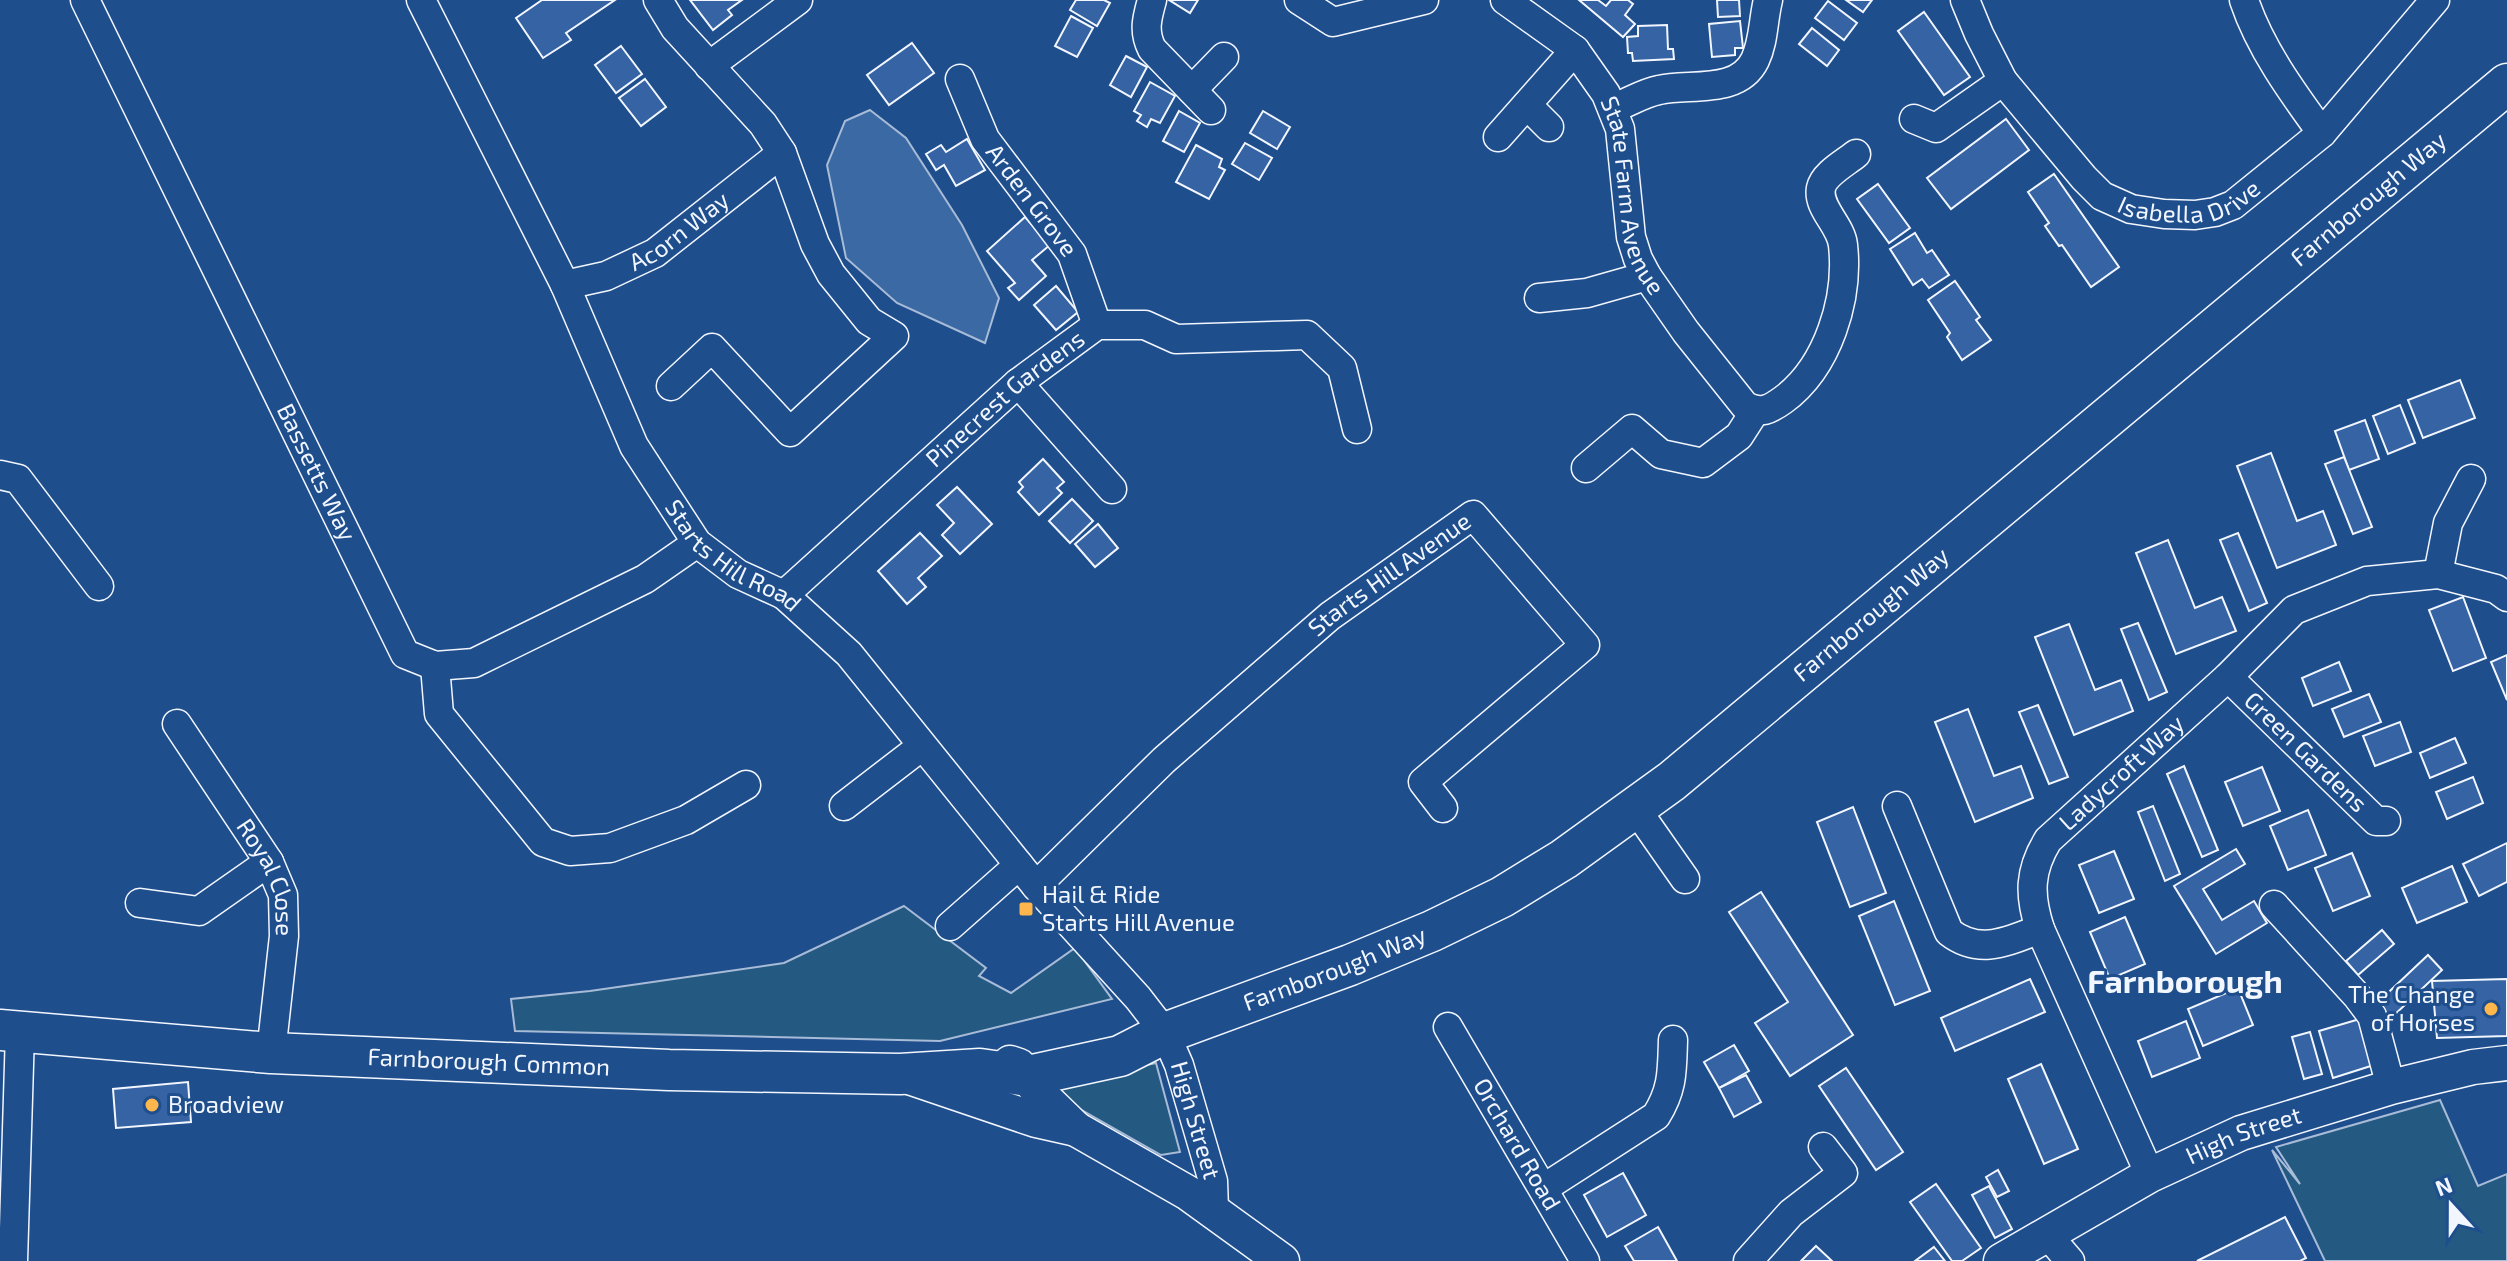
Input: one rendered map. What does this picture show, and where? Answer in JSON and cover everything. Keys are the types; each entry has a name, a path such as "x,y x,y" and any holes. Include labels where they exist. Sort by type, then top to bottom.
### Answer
{"highway":[{"name":"Farnborough Way","path":"1165,1033 1350,965 1445,925 1529,881 1636,809 2507,84"},
{"name":"Farnborough Common","path":"10,1031 271,1053 669,1070 900,1074 1003,1068 1120,1056 1165,1033"}],"main road":[{"name":"High Street","path":"2001,1261 2150,1175 2241,1133 2391,1087 2473,1067 2507,1063"},
{"name":"High Street","path":"1003,1068 1041,1095 1076,1129 1214,1210 1282,1261"},
{"name":"High Street","path":"900,1074 1036,1120 1076,1129"}],"street":[{"name":"Bassetts Way","path":"85,0 405,654 435,666"},
{"name":"Starts Hill Road","path":"421,0 565,285 634,446 697,543 738,574 784,595 849,654 1028,876 1138,998 1165,1033"},
{"path":"658,0 675,28 763,124 782,153 815,244 831,274 869,321 894,336 790,432 712,348 671,386"},
{"path":"709,66 798,0"},
{"path":"1152,0 1146,22 1148,41 1201,100 1224,57"},
{"path":"1299,0 1333,22 1424,0"},
{"path":"1613,108 1654,90 1737,79 1754,61 1763,33 1768,0"},
{"name":"Isabella Drive","path":"1965,0 2003,81 2084,178 2102,196 2131,209 2164,214 2215,212 2233,205 2322,133 2435,0"},
{"path":"2244,0 2265,49 2322,133"},
{"name":"State Farm Avenue","path":"1525,5 1575,50 1601,86 1620,129 1631,237 1647,276 1686,332 1750,408"},
{"path":"1498,137 1575,50"},
{"name":"Arden Grove","path":"960,79 985,139 1072,254 1097,325"},
{"path":"1914,119 1936,128 2003,81"},
{"path":"1527,105 1549,127"},
{"name":"Acorn Way","path":"565,285 606,276 655,253 782,153"},
{"path":"1586,468 1632,429 1661,454 1703,463 1739,436 1750,408 1764,412 1770,410 1802,384 1825,346 1841,291 1843,242 1822,200 1821,187 1826,178 1856,154"},
{"path":"1539,298 1587,293 1647,276"},
{"name":"Pinecrest Gardens","path":"784,595 1018,383 1097,325 1145,325 1176,339 1307,335 1342,368 1357,429"},
{"path":"1018,383 1112,489"},
{"path":"0,475 18,479 99,586"},
{"path":"2438,574 2448,523 2471,479"},
{"name":"Starts Hill Avenue","path":"1028,876 1330,616 1473,515 1585,645 1423,782 1443,808"},
{"path":"697,543 645,579 474,663 435,666 439,714 543,842 570,851 610,848 686,820 746,785"},
{"name":"Ladycroft Way","path":"2150,1175 2040,929 2032,904 2032,885 2040,853 2048,840 2228,677 2294,610 2367,581 2438,574 2496,589 2507,597"},
{"name":"Green Gardens","path":"2228,677 2376,821 2386,821"},
{"name":"Royal Close","path":"177,724 269,862 283,895 284,936 271,1053"},
{"path":"844,806 922,746"},
{"path":"1897,806 1949,932 1962,942 1978,945 2006,941 2040,929"},
{"path":"1636,809 1685,879"},
{"path":"140,903 199,911 269,862"},
{"path":"950,926 1028,876"},
{"path":"2274,905 2372,1016 2391,1087"},
{"name":"Orchard Road","path":"1448,1027 1585,1261"},
{"path":"10,1031 13,1261"},
{"name":"High Street","path":"1165,1033 1179,1065 1213,1181 1214,1210"},
{"path":"1544,1188 1656,1116 1667,1099 1672,1080 1673,1040"},
{"path":"1748,1261 1791,1213 1843,1173 1823,1147"},
{"path":"2046,1233 2070,1261"}],"shaded area":[{"path":"870,110 906,138 962,225 999,298 985,343 897,303 846,258 827,165 845,121"},
{"path":"904,906 986,968 979,976 1011,993 1075,948 1112,999 940,1041 515,1031 511,999 784,963"},
{"path":"1156,1063 1180,1152 1161,1155 1057,1096 1060,1083"},
{"path":"2440,1100 2478,1186 2507,1174 2507,1261 2325,1261 2272,1150 2300,1184 2276,1147"}],"building":[{"path":"542,0 615,0 566,33 571,40 543,58 516,18"},
{"path":"690,0 742,0 728,10 732,15 713,30"},
{"path":"1076,0 1104,0 1110,3 1097,26 1070,10"},
{"path":"1169,0 1198,0 1190,13"},
{"path":"1579,0 1598,0 1606,6 1611,0 1628,0 1633,4 1625,15 1635,24 1623,37"},
{"path":"1717,0 1739,0 1740,16 1718,17"},
{"path":"1846,0 1872,0 1863,12"},
{"path":"1828,1 1857,23 1844,40 1815,18"},
{"path":"1924,12 1970,77 1944,95 1898,31"},
{"path":"1071,16 1093,28 1077,57 1055,46"},
{"path":"1740,21 1743,48 1735,48 1735,55 1712,57 1709,24"},
{"path":"1667,25 1668,49 1673,49 1674,59 1633,61 1632,53 1628,53 1627,37 1638,36 1638,26"},
{"path":"1812,28 1839,50 1827,66 1799,44"},
{"path":"912,43 934,73 889,105 867,75"},
{"path":"621,46 642,74 616,93 595,65"},
{"path":"1126,56 1147,67 1131,97 1110,85"},
{"path":"645,79 666,107 641,126 619,98"},
{"path":"1150,82 1175,96 1160,123 1151,119 1147,127 1137,121 1141,115 1134,111"},
{"path":"1179,111 1200,123 1184,152 1163,141"},
{"path":"1263,111 1290,127 1277,149 1250,133"},
{"path":"2006,119 2029,150 1951,209 1927,178"},
{"path":"967,139 985,170 956,186 944,165 936,170 926,154 941,145 946,152"},
{"path":"1245,143 1272,158 1259,180 1232,164"},
{"path":"1196,145 1222,159 1219,167 1225,170 1209,199 1176,182"},
{"path":"2054,174 2119,267 2091,287 2045,226 2049,223 2028,192"},
{"path":"1878,184 1910,228 1889,243 1857,199"},
{"path":"1025,217 1050,245 1032,260 1046,276 1019,300 1008,288 1015,283 987,251"},
{"path":"1915,233 1927,253 1932,250 1949,275 1929,288 1922,279 1913,285 1890,249"},
{"path":"1955,281 1980,317 1976,320 1991,340 1962,360 1947,337 1950,333 1928,300"},
{"path":"1056,286 1078,312 1056,330 1034,305"},
{"path":"2460,380 2475,418 2423,438 2408,400"},
{"path":"2400,405 2415,443 2388,454 2373,416"},
{"path":"2365,420 2379,459 2349,470 2335,431"},
{"path":"2271,453 2297,521 2323,511 2336,545 2277,568 2237,466"},
{"path":"2344,457 2372,527 2353,534 2325,464"},
{"path":"1043,459 1064,482 1057,488 1062,493 1039,515 1018,492 1023,487 1019,482"},
{"path":"957,487 992,524 960,554 942,535 954,523 937,505"},
{"path":"1072,499 1093,521 1070,543 1049,521"},
{"path":"1098,524 1118,548 1095,567 1075,544"},
{"path":"920,533 942,556 918,578 926,587 907,604 878,571"},
{"path":"2238,533 2267,603 2249,611 2220,540"},
{"path":"2168,540 2195,608 2222,597 2236,631 2176,654 2136,553"},
{"path":"2463,597 2486,658 2453,671 2429,610"},
{"path":"2138,623 2167,692 2149,700 2121,629"},
{"path":"2069,624 2095,690 2121,680 2133,711 2074,735 2035,637"},
{"path":"2507,655 2507,700 2491,662"},
{"path":"2339,662 2351,691 2313,706 2302,678"},
{"path":"2369,694 2381,722 2344,737 2332,709"},
{"path":"2038,705 2068,777 2049,784 2019,712"},
{"path":"1968,709 1994,776 2021,766 2033,798 1975,822 1935,722"},
{"path":"2400,722 2411,752 2375,766 2363,736"},
{"path":"2455,738 2466,763 2430,778 2420,753"},
{"path":"2184,766 2218,850 2202,857 2167,774"},
{"path":"2262,767 2280,811 2243,826 2225,782"},
{"path":"2473,777 2483,803 2447,819 2436,792"},
{"path":"2153,806 2180,874 2165,881 2138,812"},
{"path":"1853,807 1886,893 1850,907 1817,822"},
{"path":"2308,810 2326,855 2288,870 2270,826"},
{"path":"2507,843 2507,882 2479,896 2463,864"},
{"path":"2236,849 2245,864 2203,889 2222,920 2254,901 2267,923 2216,954 2174,886"},
{"path":"2114,851 2134,899 2099,913 2079,865"},
{"path":"2352,853 2370,896 2333,911 2315,868"},
{"path":"2452,866 2467,902 2417,923 2402,888"},
{"path":"1761,892 1853,1035 1790,1076 1755,1023 1788,1002 1729,912"},
{"path":"1894,901 1930,991 1895,1005 1859,916"},
{"path":"2125,917 2145,964 2110,979 2090,932"},
{"path":"2382,930 2394,944 2358,975 2346,961"},
{"path":"2428,955 2442,970 2390,1019 2376,1004"},
{"path":"2030,979 2045,1012 1955,1051 1941,1018"},
{"path":"2507,979 2507,1036 2437,1038 2432,981"},
{"path":"2238,988 2253,1025 2203,1046 2188,1009"},
{"path":"2363,1018 2377,1064 2333,1078 2319,1031"},
{"path":"2186,1021 2200,1058 2152,1077 2138,1041"},
{"path":"2310,1032 2322,1074 2304,1079 2292,1037"},
{"path":"1734,1045 1749,1071 1719,1088 1704,1062"},
{"path":"2041,1064 2078,1149 2044,1164 2008,1079"},
{"path":"1846,1068 1903,1152 1876,1170 1819,1086"},
{"path":"1746,1075 1761,1102 1734,1117 1719,1088"},
{"name":"Broadview","path":"188,1082 191,1122 116,1128 113,1089"},
{"path":"1998,1170 2009,1191 1997,1197 1986,1177"},
{"path":"1623,1173 1646,1215 1607,1237 1584,1195"},
{"path":"1936,1184 1981,1248 1962,1261 1952,1261 1910,1202"},
{"path":"1989,1186 2012,1229 1995,1238 1972,1195"},
{"path":"2285,1217 2306,1258 2300,1261 2197,1261"},
{"path":"1658,1227 1677,1261 1634,1261 1625,1246"},
{"path":"1816,1246 1832,1261 1801,1261"},
{"path":"1934,1247 1945,1261 1915,1261"}],"place":[{"name":"Hail & Ride Starts Hill Avenue","path":"1026,909"},
{"name":"The Change of Horses","path":"2491,1009"},
{"name":"Broadview","path":"152,1105"}],"district":[{"name":"Farnborough","path":"2185,982"}]}
